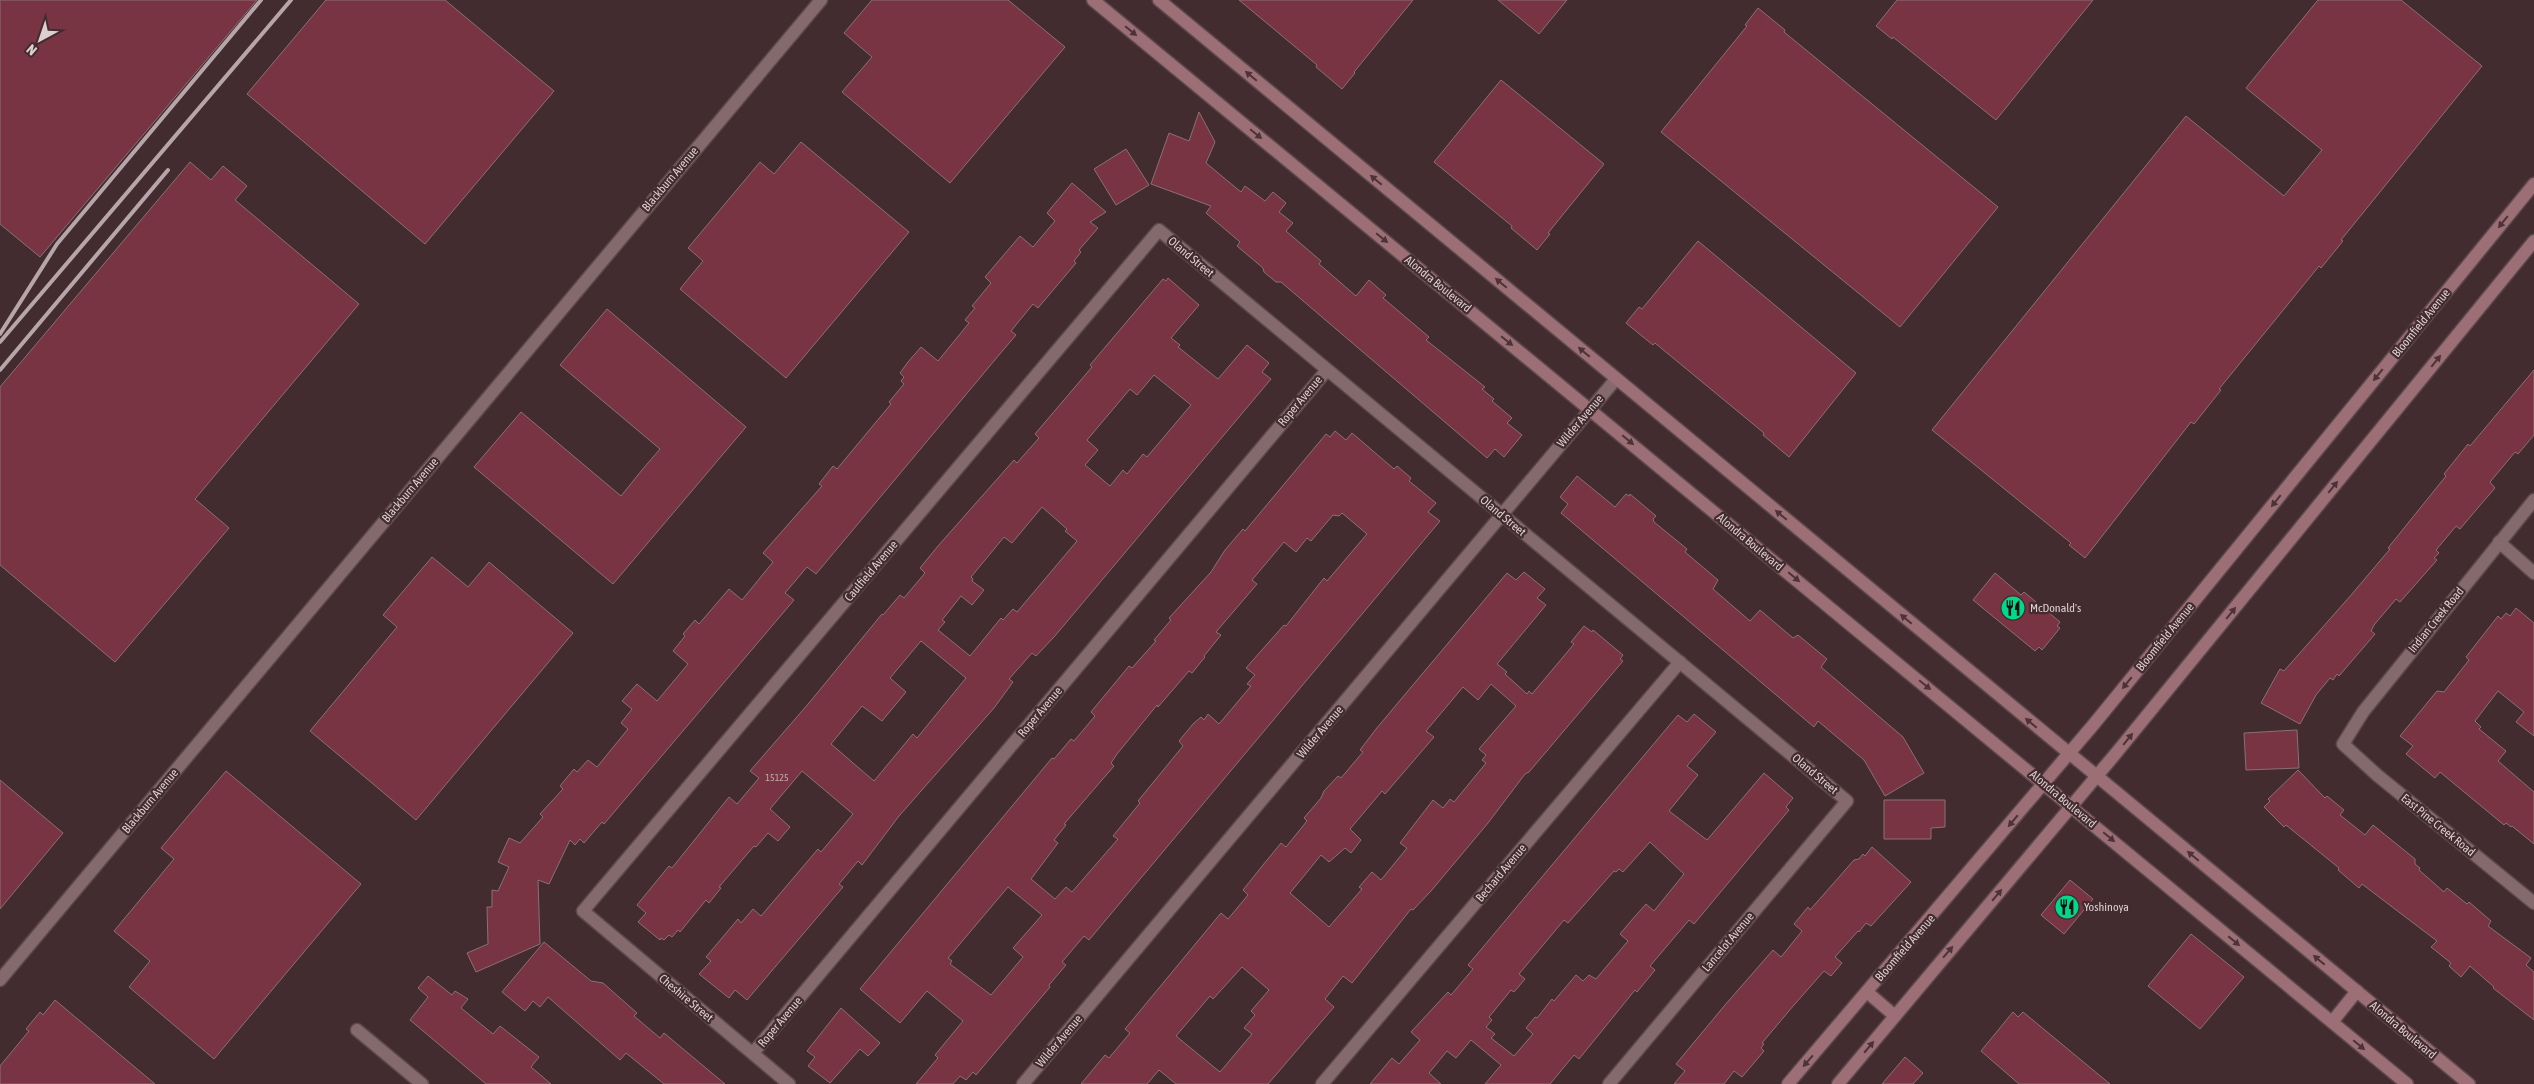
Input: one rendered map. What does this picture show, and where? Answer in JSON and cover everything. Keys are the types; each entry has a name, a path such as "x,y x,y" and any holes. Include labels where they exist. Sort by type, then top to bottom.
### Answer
{"main road":[{"name":"Alondra Boulevard","path":"1093,0 2407,1084"},
{"name":"Alondra Boulevard","path":"1159,0 2469,1084"},
{"name":"Bloomfield Avenue","path":"1788,1084 2069,754 2534,184"},
{"path":"1838,1084 2097,776 2534,241"},
{"path":"2332,1022 2357,991"},
{"path":"1867,992 1895,1016"}],"street":[{"name":"Blackburn Avenue","path":"0,980 821,0"},
{"name":"Oland Street","path":"1159,230 1847,801"},
{"name":"Caulfield Avenue","path":"583,911 1159,230"},
{"name":"Roper Avenue","path":"753,1054 1327,370"},
{"name":"Wilder Avenue","path":"1023,1084 1503,515 1616,378"},
{"name":"Indian Creek Road","path":"2343,744 2363,712 2534,500"},
{"path":"2499,542 2534,573"},
{"name":"Bechard Avenue","path":"1322,1084 1680,662"},
{"name":"East Pine Creek Road","path":"2343,744 2377,775 2534,903"},
{"name":"Lancelot Avenue","path":"1609,1084 1847,801"},
{"name":"Cheshire Street","path":"583,911 789,1084"},
{"path":"357,1030 422,1084"}],"building":[{"path":"0,0 257,0 40,257 0,224"},
{"path":"326,0 445,0 554,91 425,244 247,94"},
{"path":"872,0 1008,0 1065,47 950,183 842,92 872,57 844,33"},
{"path":"1239,0 1413,0 1342,89 1316,67 1317,65"},
{"path":"1498,0 1567,0 1539,34"},
{"path":"1897,0 2093,0 1996,120 1893,37 1892,39 1876,26"},
{"path":"2318,0 2401,0 2482,66 2341,240 2343,241 2321,268 2319,266 2219,389 2221,390 2194,424 2191,422 2085,558 2069,545 2071,543 1932,430 2186,116 2284,196 2322,150 2246,88"},
{"path":"1758,8 1785,30 1784,32 1998,207 1900,327 1661,132 1747,26 1745,25"},
{"path":"1501,80 1604,164 1548,233 1550,234 1537,250 1511,228 1512,226 1434,162"},
{"path":"1199,112 1215,142 1206,163 1241,192 1245,186 1265,201 1273,192 1286,203 1279,212 1293,223 1286,231 1321,261 1319,264 1356,296 1369,280 1386,295 1383,298 1429,337 1426,340 1485,387 1482,389 1494,399 1492,401 1512,418 1507,423 1522,435 1504,457 1495,449 1487,458 1281,282 1276,282 1264,272 1263,268 1237,246 1240,242 1206,213 1211,206 1151,184 1169,133 1189,141"},
{"path":"801,142 909,232 786,378 680,289 703,261 688,248 760,162 774,174"},
{"path":"1126,149 1149,185 1116,205 1094,169"},
{"path":"190,162 211,180 223,166 247,186 235,200 359,304 195,499 229,528 115,662 0,565 0,387"},
{"path":"1072,183 1106,212 1090,222 1098,228 1079,250 1081,252 1074,261 1076,263 1038,308 1033,304 1011,331 1016,335 816,574 807,567 785,593 794,600 604,824 602,822 584,843 580,839 575,845 570,840 549,884 538,880 540,944 476,972 467,953 488,944 487,907 492,907 492,890 498,891 509,867 498,862 509,838 520,843 543,817 540,814 563,789 560,786 574,769 577,772 588,760 597,767 628,729 621,723 632,709 622,701 637,684 657,701 688,664 673,651 685,636 683,634 695,620 699,624 729,589 742,600 773,562 763,553 822,486 819,484 833,466 837,469 891,404 889,402 904,384 901,381 904,377 900,373 908,362 921,347 938,361 969,323 965,320 975,308 972,306 991,283 985,277 1020,236 1033,247 1055,221 1047,213"},
{"path":"1698,241 1856,373 1789,457 1763,435 1764,433 1655,343 1653,345 1626,323 1639,307 1642,309"},
{"path":"1168,278 1199,305 1171,338 1180,345 1178,347 1218,379 1247,345 1269,363 1262,372 1271,379 1054,637 1036,656 1032,653 1009,679 1013,682 994,708 899,816 862,865 858,861 839,884 843,887 747,1000 735,990 729,998 699,974 711,961 706,957 738,919 741,923 753,909 761,916 818,849 821,852 853,814 802,771 770,809 790,827 778,841 768,833 756,847 754,846 719,887 721,888 709,903 706,900 680,932 678,930 672,937 669,935 664,940 661,938 660,940 638,922 646,913 637,905 669,866 672,868 729,797 737,804 759,778 750,771 882,614 900,595 904,598 925,573 920,568 938,546 1014,460 1017,463 1039,438 1035,434 1092,367 1090,365 1163,279 1166,281","holes":["1154,375 1191,405 1147,457 1143,454 1127,474 1123,470 1110,486 1085,465 1098,450 1087,440 1130,389 1137,395","1042,507 1067,529 1065,531 1077,541 1017,612 1013,609 1003,620 1001,618 970,656 938,630 945,622 942,620 961,596 972,605 984,590 972,581 971,577 1004,537 1012,543","921,641 966,678 917,738 913,734 874,781 831,744 862,706 882,721 906,692 890,678"]},
{"path":"607,309 746,427 613,584 474,467 521,412 621,496 660,449 560,365"},
{"path":"2534,370 2534,435 2518,454 2515,452 2490,482 2495,488 2460,529 2456,526 2436,550 2439,553 2434,558 2437,560 2400,602 2396,599 2374,625 2371,631 2375,634 2339,676 2337,674 2333,680 2330,678 2316,695 2300,724 2261,703 2280,669 2284,671 2352,594 2390,549 2388,548 2446,476 2444,474 2468,444 2470,446"},
{"path":"1335,431 1346,440 1352,433 1394,469 1397,466 1411,478 1409,481 1436,503 1428,512 1440,521 1089,940 1084,936 1062,962 1066,965 1049,985 1050,987 976,1075 973,1072 966,1080 960,1076 953,1084 916,1084 938,1058 935,1055 963,1021 927,991 900,1023 860,989 1052,758 1054,759 1071,739 1074,741 1095,716 1091,712 1129,666 1132,668 1156,641 1154,640 1171,620 1169,618 1211,572 1225,550 1243,529 1245,531 1326,434 1330,437","holes":["1342,513 1367,534 1327,581 1324,578 1286,626 1284,625 1246,668 1255,675 1247,684 1251,686 1219,724 1208,714 1204,720 1201,717 1193,724 1179,741 1183,746 1138,801 1140,803 1113,836 1118,839 1072,892 1066,887 1055,899 1031,879 1058,843 1054,840 1066,825 1064,824 1114,766 1111,763 1117,754 1157,705 1158,707 1189,671 1192,673 1205,657 1221,635 1216,632 1257,584 1252,580 1284,542 1296,552 1307,538 1311,541 1333,515 1339,516","1008,887 1042,915 1013,948 1023,957 991,995 950,964 952,961 948,958"]},
{"path":"1577,476 1615,507 1626,494 1629,496 1630,494 1656,516 1653,519 1654,522 1687,549 1685,552 1718,580 1713,589 1750,621 1760,610 1793,638 1798,635 1827,659 1821,667 1903,737 1924,773 1885,796 1864,760 1818,721 1814,727 1561,513 1568,504 1560,497"},
{"path":"432,557 468,587 489,562 573,633 416,820 310,731 397,627 383,615"},
{"path":"1524,572 1545,589 1537,598 1546,605 1497,664 1527,694 1529,691 1532,694 1574,644 1571,642 1584,626 1592,632 1593,630 1623,655 1620,659 1623,661 1529,772 1525,774 1488,823 1431,891 1413,910 1411,909 1352,983 1343,976 1325,999 1334,1007 1268,1084 1176,1084 1159,1070 1147,1084 1081,1084 1105,1055 1109,1058 1130,1033 1125,1029 1221,913 1228,919 1248,895 1243,890 1263,865 1281,843 1286,847 1307,821 1304,818 1321,798 1324,791 1338,776 1341,778 1363,752 1360,750 1376,729 1507,573 1516,580","holes":["1491,684 1516,706 1479,749 1486,755 1482,760 1486,763 1454,802 1450,799 1443,808 1433,800 1400,843 1407,848 1381,880 1372,872 1359,887 1362,889 1329,927 1290,893 1321,855 1329,862 1345,848 1351,853 1361,840 1350,829 1382,791 1385,794 1434,737 1426,731 1463,687 1478,700","1242,967 1269,990 1251,1011 1255,1015 1244,1028 1252,1034 1220,1072 1176,1036 1210,996 1213,999"]},
{"name":"McDonald's","path":"1995,573 2021,595 2024,592 2060,622 2057,626 2060,628 2042,650 2039,647 2035,651 1973,600"},
{"path":"2516,608 2534,623 2534,736 2516,722 2524,712 2498,691 2475,721 2481,727 2479,729 2506,751 2498,761 2534,792 2534,844 2512,826 2506,823 2504,825 2440,772 2435,778 2406,754 2413,746 2400,736 2437,691 2444,692 2469,660 2466,657 2498,616 2501,619 2506,613 2510,616"},
{"path":"1694,714 1716,732 1687,766 1698,775 1669,811 1707,840 1764,773 1793,798 1786,807 1789,810 1694,924 1689,920 1650,966 1655,970 1637,992 1635,990 1579,1059 1574,1055 1550,1084 1485,1084 1501,1065 1471,1040 1456,1058 1447,1051 1429,1073 1441,1084 1370,1084 1392,1058 1399,1064 1420,1040 1411,1032 1448,992 1451,995 1473,969 1468,965 1678,715 1687,722","holes":["1650,842 1684,874 1654,911 1646,904 1630,922 1620,934 1628,941 1596,979 1589,975 1583,981 1576,975 1554,1001 1552,999 1537,1018 1535,1017 1526,1028 1533,1034 1514,1056 1491,1038 1495,1034 1486,1027 1492,1020 1489,1017 1511,990 1514,992 1525,979 1519,974 1564,920 1568,923 1614,871 1616,872 1619,869 1623,872"]},
{"path":"2297,730 2299,768 2246,770 2244,733"},
{"path":"2298,770 2325,798 2327,796 2344,810 2340,815 2365,835 2373,825 2415,859 2415,864 2420,868 2419,870 2444,892 2447,888 2467,904 2469,902 2491,921 2488,926 2531,958 2526,965 2534,972 2534,1020 2493,988 2470,966 2461,977 2449,966 2451,963 2431,947 2437,941 2362,884 2359,888 2338,870 2339,868 2286,825 2284,827 2264,807 2270,801 2268,799"},
{"path":"226,771 361,884 214,1059 129,987 150,961 114,931 174,859 161,848"},
{"path":"0,780 63,833 0,909"},
{"path":"1884,800 1945,800 1945,827 1931,828 1931,839 1884,839"},
{"path":"1872,847 1911,882 1871,926 1866,923 1835,957 1842,963 1831,976 1824,971 1794,1005 1762,1043 1764,1044 1761,1048 1764,1051 1742,1077 1734,1071 1724,1084 1674,1084 1685,1071 1676,1064 1725,1005 1773,950 1781,957 1802,931 1794,924 1808,907 1810,910 1854,860 1859,859 1863,854 1865,856"},
{"name":"Yoshinoya","path":"2070,880 2093,899 2064,934 2041,915"},
{"path":"2191,934 2244,977 2200,1029 2148,986"},
{"path":"544,942 591,981 603,983 637,1013 634,1016 660,1038 664,1033 725,1084 664,1084 626,1053 620,1060 548,997 540,1007 533,1001 525,1011 502,992"},
{"path":"428,976 452,995 455,991 468,999 461,1008 493,1034 500,1026 539,1057 531,1067 551,1084 486,1084 410,1020 428,997 418,988"},
{"path":"55,1000 155,1084 0,1084 0,1066 29,1031 26,1029 40,1012 43,1015"},
{"path":"841,1008 880,1043 868,1056 860,1049 830,1083 808,1066 815,1057 807,1051"},
{"path":"2013,1012 2018,1017 2023,1012 2110,1084 2019,1084 1981,1051"},
{"path":"1905,1057 1923,1073 1913,1084 1882,1084"}],"railway":[{"path":"0,334 57,244 261,0"},
{"path":"0,342 291,0"},
{"path":"0,370 168,170"}],"place":[{"name":"McDonald's","path":"2013,608"},
{"name":"Yoshinoya","path":"2067,907"}]}
